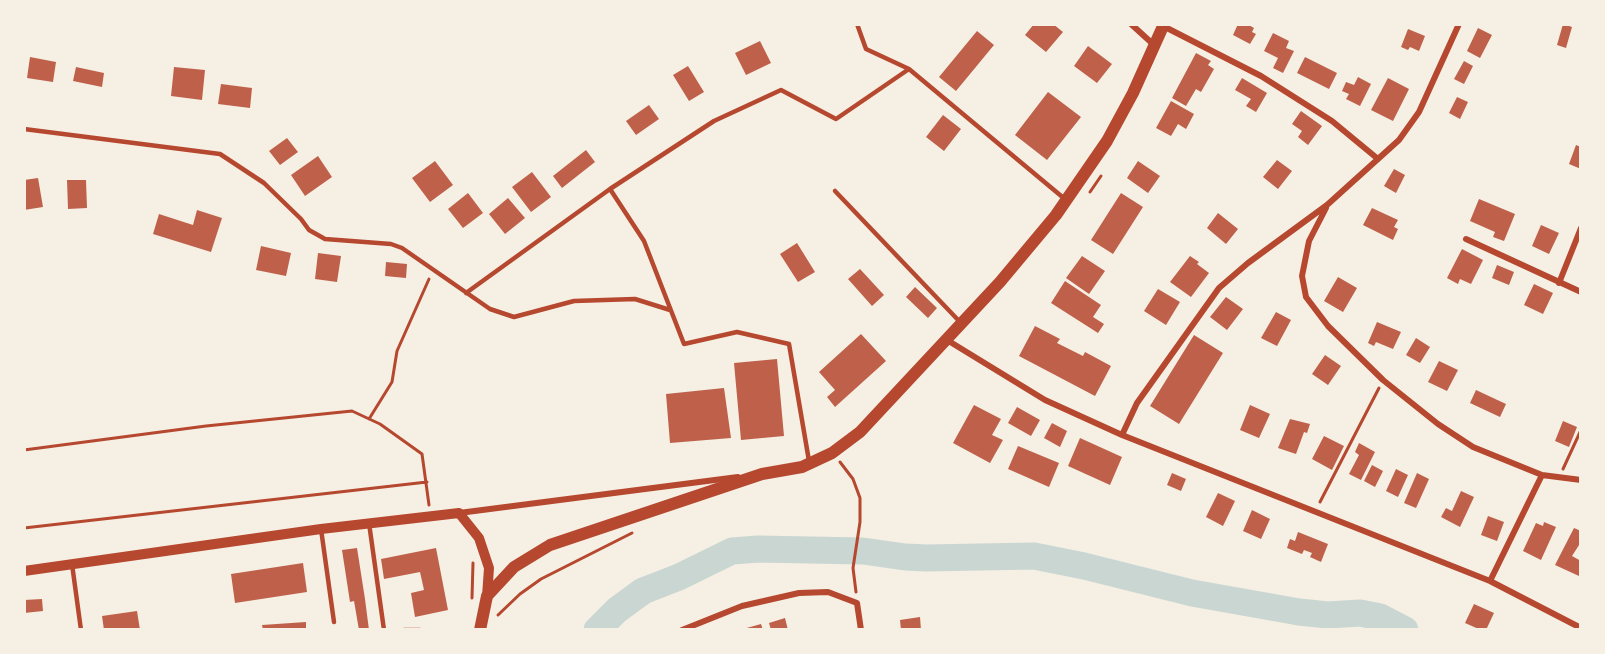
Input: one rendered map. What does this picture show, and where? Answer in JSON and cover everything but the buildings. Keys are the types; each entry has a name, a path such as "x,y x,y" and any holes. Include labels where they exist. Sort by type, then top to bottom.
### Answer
{"main road":[{"path":"480,630 487,596 514,567 550,545 762,474 836,458 1000,282 1066,200 1107,141 1133,93 1163,25"}],"street":[{"path":"1131,24 1154,45"},
{"path":"1122,435 1137,403 1219,288 1248,263 1327,205 1399,140 1419,112 1459,24"},
{"path":"1163,25 1260,76 1332,122 1378,159"},
{"path":"1327,205 1309,241 1302,276 1306,297 1328,326 1383,380 1438,424 1473,447 1542,475 1581,480"},
{"path":"1559,283 1581,228"},
{"path":"1466,239 1581,292"},
{"path":"947,340 1045,400 1122,435 1490,581 1581,628"},
{"path":"24,571 321,529 762,474"},
{"path":"1490,581 1542,475"},
{"path":"459,513 479,538 489,568 487,596"},
{"path":"682,630 742,606 799,593 828,592 858,603 861,630"}],"lane":[{"path":"857,24 866,49 909,69 1066,200"},
{"path":"466,293 610,189 714,121 781,90 836,119 909,69"},
{"path":"24,129 220,154 264,183 302,219 309,230 325,239 391,244 402,248 490,309 514,317 574,301 635,299 670,310"},
{"path":"610,189 644,241 684,344 736,332 789,344 809,464"},
{"path":"835,191 962,324"},
{"path":"369,523 384,630"},
{"path":"321,529 334,622"},
{"path":"72,564 81,630"},
{"path":"404,630 420,630"}],"path":[{"path":"1088,194 1101,176"},
{"path":"369,419 392,382 397,351 433,270"},
{"path":"1315,512 1383,380"},
{"path":"24,450 206,426 352,411 380,424 422,454 430,516"},
{"path":"1559,477 1581,430"},
{"path":"836,458 848,458"},
{"path":"836,458 854,479 861,498 853,568 858,603"},
{"path":"24,528 427,482"},
{"path":"495,621 499,613 513,600 541,579 636,531"},
{"path":"471,600 474,569 472,561"}],"waterway":[{"path":"597,630 617,610 643,591 679,577 732,551 758,549 863,551 926,558 1034,556 1192,593 1299,612 1328,615 1360,613 1380,617 1405,630"}]}
